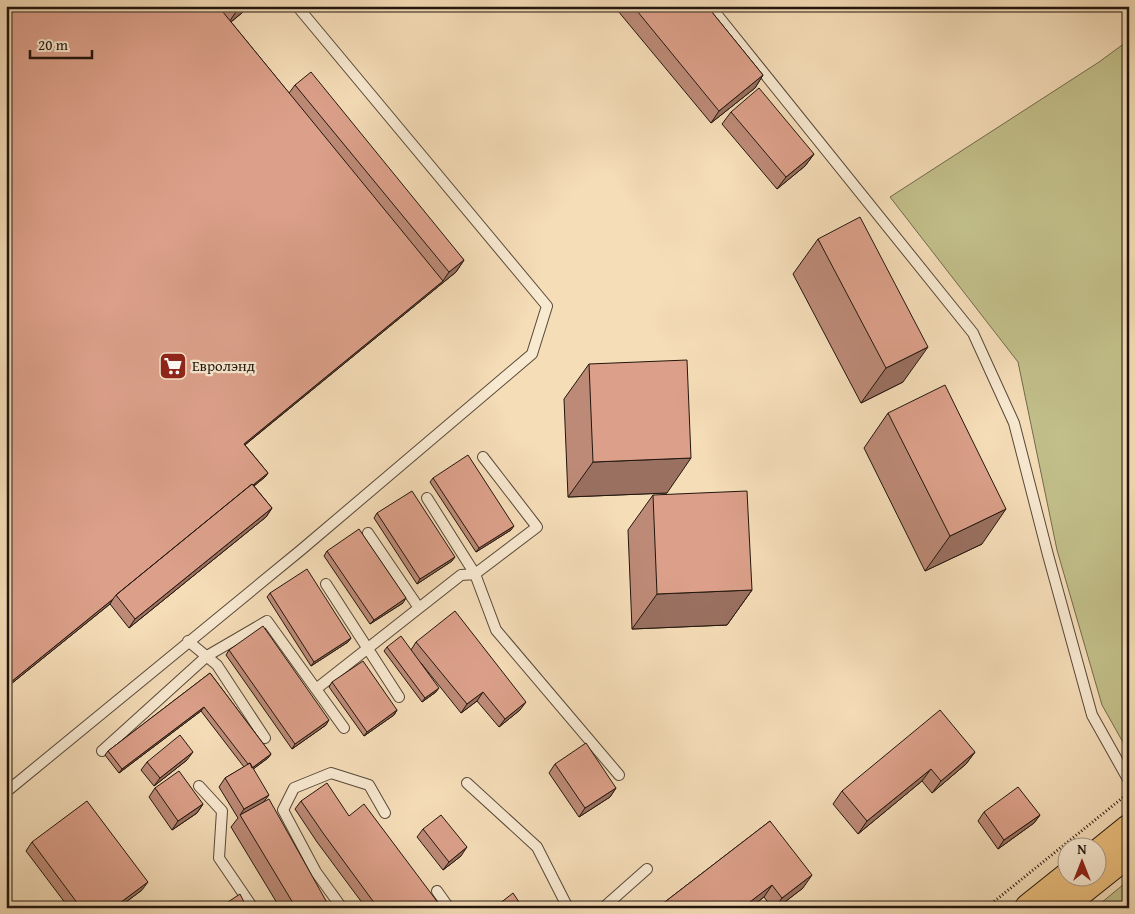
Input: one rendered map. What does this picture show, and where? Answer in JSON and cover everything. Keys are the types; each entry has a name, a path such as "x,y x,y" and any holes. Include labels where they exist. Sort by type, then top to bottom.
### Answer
{"main road":[{"path":"1108,846 1129,829"},
{"path":"1059,908 1129,852"},
{"path":"1029,908 1058,885"}],"lane":[{"path":"6,792 301,550 532,354 547,306 297,6"},
{"path":"710,6 973,334 1014,423 1092,715 1129,781"},
{"path":"316,689 461,575 475,574 537,527 483,458"},
{"path":"427,498 475,574 496,630 619,776"},
{"path":"368,533 419,608"},
{"path":"326,584 399,697"},
{"path":"102,751 207,656 267,620 344,728"},
{"path":"188,641 217,666 265,738"},
{"path":"342,908 316,872 283,810 294,788 331,773 369,785 385,813"},
{"path":"467,783 537,847 568,908"},
{"path":"199,786 222,811 219,858 253,908"},
{"path":"603,908 647,869"},
{"path":"437,891 449,908"}],"path":[{"path":"986,908 1129,793"}],"shaded area":[{"path":"1129,40 1129,753 1102,705 1057,550 1018,362 890,197 1099,62"},
{"path":"1124,884 1129,886 1129,908 1095,908"}],"building":[{"name":"Евролэнд","path":"6,6 218,6 443,281 244,444 268,473 252,484 6,686"},
{"path":"633,6 707,6 763,75 719,111"},
{"path":"311,72 464,260 449,272 295,85"},
{"path":"759,88 814,154 786,177 731,112"},
{"path":"860,217 928,347 886,368 818,239"},
{"path":"687,360 691,458 593,462 589,364"},
{"path":"945,385 1006,509 950,536 888,413"},
{"path":"468,455 514,526 479,548 433,478"},
{"path":"252,484 272,508 135,619 116,595"},
{"path":"412,491 455,557 420,579 377,513"},
{"path":"747,491 752,590 657,594 653,495"},
{"path":"359,529 406,598 374,620 327,551"},
{"path":"307,569 351,638 314,662 270,593"},
{"path":"455,611 526,702 505,719 483,692 467,704 416,642"},
{"path":"263,626 329,720 295,744 229,650"},
{"path":"401,636 439,688 425,698 387,647"},
{"path":"363,661 397,710 367,732 332,682"},
{"path":"210,673 271,754 252,768 250,763 248,764 204,707 122,769 108,751"},
{"path":"940,710 975,752 941,781 931,769 867,821 842,791"},
{"path":"180,735 193,752 160,778 147,762"},
{"path":"586,743 616,788 585,808 555,764"},
{"path":"250,763 269,795 244,809 225,778"},
{"path":"179,771 203,804 178,821 155,788"},
{"path":"327,783 349,816 364,804 442,908 378,908 301,801"},
{"path":"1018,787 1040,815 1004,840 984,812"},
{"path":"269,799 330,908 296,908 240,815"},
{"path":"87,801 148,882 113,908 81,908 32,842"},
{"path":"441,815 467,847 449,862 423,829"},
{"path":"770,821 812,875 782,898 772,885 742,908 657,908"},
{"path":"513,893 523,908 494,908"},
{"path":"240,894 247,908 231,908 228,902"}],"place":[{"name":"Евролэнд","path":"173,366"}]}
